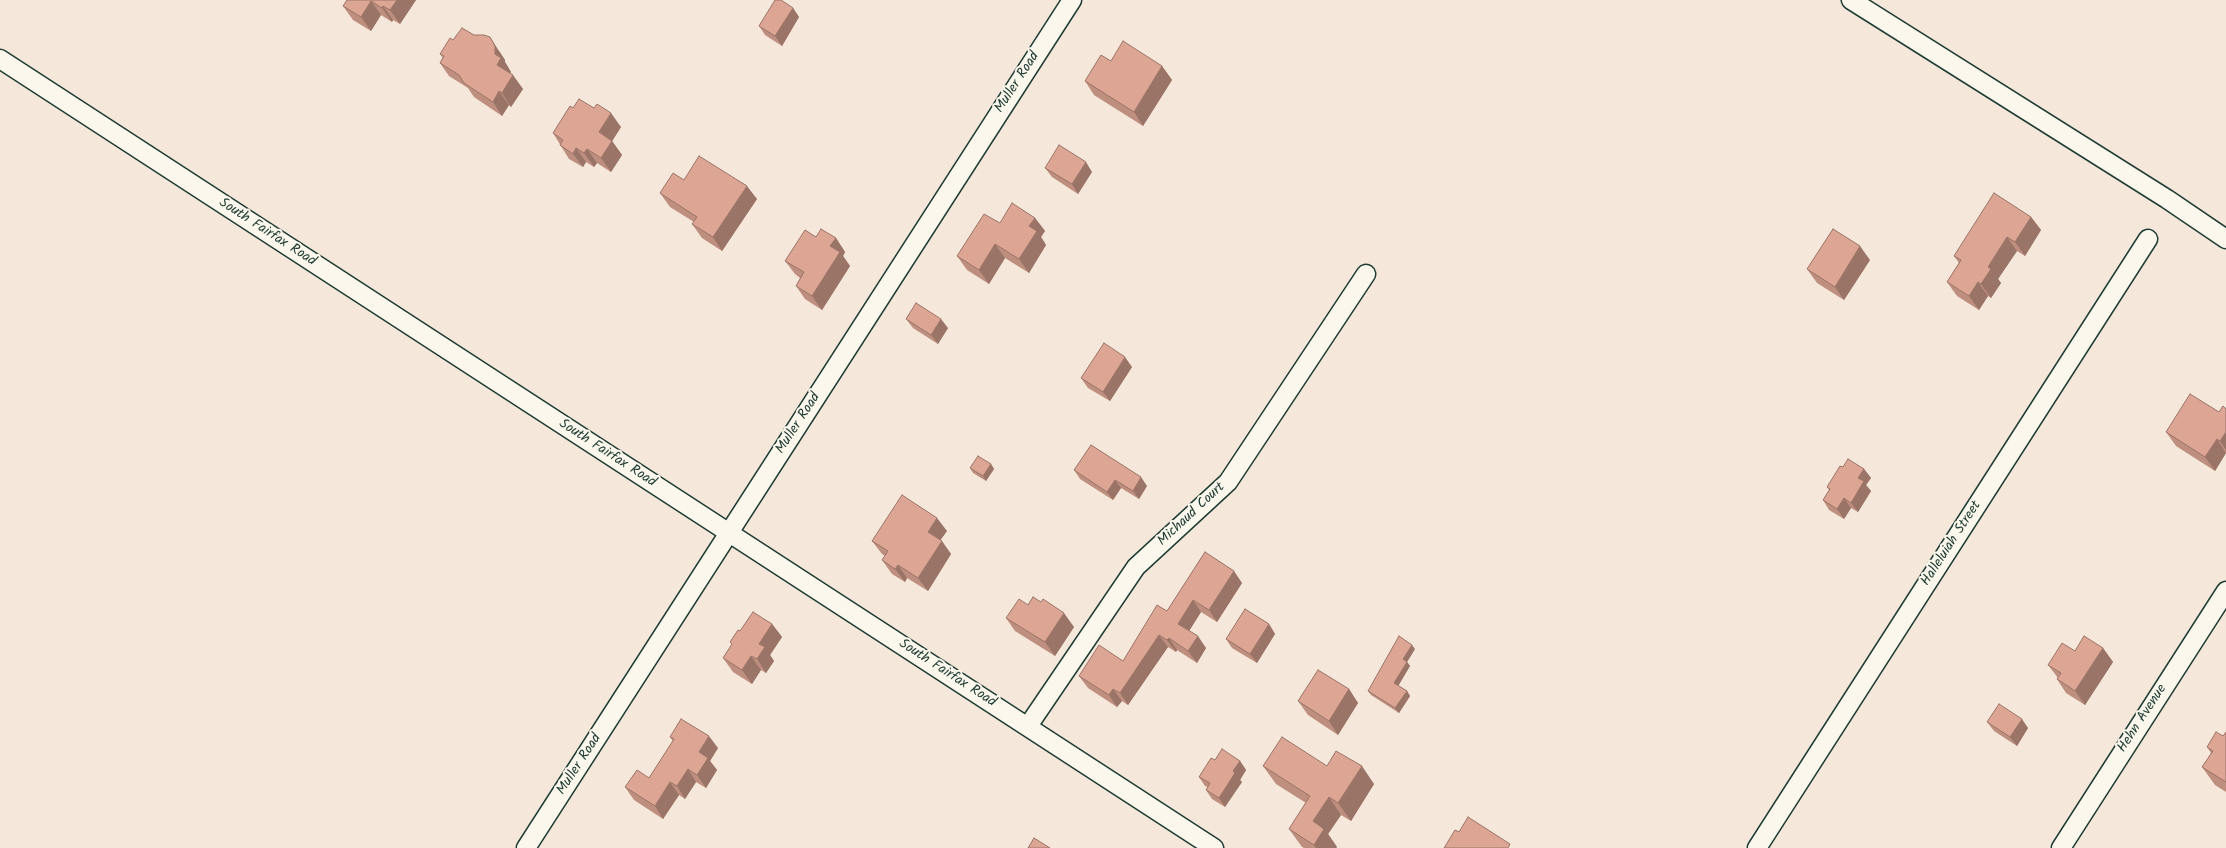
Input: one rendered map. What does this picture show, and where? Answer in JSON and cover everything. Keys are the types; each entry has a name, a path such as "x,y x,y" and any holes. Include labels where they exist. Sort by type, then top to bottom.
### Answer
{"street":[{"name":"Muller Road","path":"526,848 1072,0"},
{"path":"1851,0 2226,239"},
{"name":"South Fairfax Road","path":"0,59 1214,848"},
{"name":"Halleluiah Street","path":"1757,848 2148,239"},
{"name":"Michaud Court","path":"1028,726 1136,567 1228,482 1366,274"},
{"name":"Hehn Avenue","path":"2061,848 2226,591"}],"building":[{"path":"347,0 397,0 390,10 383,6 382,8 371,1 361,17 343,6"},
{"path":"775,0 781,0 793,8 775,36 759,26"},
{"path":"462,28 474,35 490,37 495,46 495,54 501,58 497,65 513,75 502,93 499,91 493,102 464,83 459,75 440,63 444,56 440,54 450,38 453,40"},
{"path":"1123,41 1162,66 1134,112 1085,81 1101,55 1111,61"},
{"path":"579,99 594,108 597,104 611,113 599,132 612,141 601,158 587,149 584,153 576,148 573,154 560,145 563,140 553,133 570,106 573,108"},
{"path":"1059,145 1086,162 1072,184 1045,168"},
{"path":"699,156 747,186 713,237 692,224 697,217 660,193 673,173 684,180"},
{"path":"1994,193 2031,217 2015,242 2007,237 1988,267 1991,269 1981,284 1978,282 1969,296 1947,282 1961,260 1954,256"},
{"path":"1012,203 1035,218 1029,226 1037,231 1019,259 995,244 979,270 957,256 984,214 1000,223"},
{"path":"821,229 836,238 830,246 840,252 812,296 796,286 804,272 785,261 805,230 816,237"},
{"path":"1833,229 1860,246 1835,287 1807,269"},
{"path":"916,303 941,319 931,335 906,319"},
{"path":"1104,343 1125,357 1103,392 1081,378"},
{"path":"2190,394 2219,412 2223,406 2226,409 2226,432 2220,441 2217,439 2205,457 2166,432"},
{"path":"1091,445 1141,477 1133,491 1115,480 1107,492 1074,470"},
{"path":"978,456 991,464 983,476 970,468"},
{"path":"1848,459 1864,469 1858,478 1864,481 1851,503 1844,498 1837,509 1823,500 1830,489 1827,487 1840,466 1843,467"},
{"path":"902,495 937,518 928,532 942,541 918,578 898,565 895,569 882,560 888,551 872,541"},
{"path":"1205,552 1234,571 1209,610 1193,600 1178,624 1198,636 1188,651 1169,638 1167,640 1159,635 1120,693 1113,689 1109,695 1079,676 1099,645 1123,661 1157,605 1167,611"},
{"path":"1033,597 1041,602 1043,599 1064,613 1045,642 1006,618 1019,599 1028,605"},
{"path":"1245,609 1269,624 1250,654 1226,639"},
{"path":"753,612 772,624 759,644 765,647 757,659 751,656 742,670 723,658 732,644 730,642"},
{"path":"1399,636 1412,645 1403,659 1407,662 1394,683 1407,691 1395,708 1368,691"},
{"path":"2084,636 2103,648 2075,691 2057,679 2061,673 2048,665 2062,643 2075,651"},
{"path":"1318,670 1349,689 1329,721 1298,701"},
{"path":"1999,704 2022,719 2010,737 1987,722"},
{"path":"681,719 709,736 699,752 708,758 697,775 688,769 677,786 670,782 655,806 625,787 637,770 649,778 674,739 670,737"},
{"path":"2216,732 2223,736 2226,732 2226,782 2202,767 2213,751 2207,747"},
{"path":"1282,737 1327,766 1336,751 1362,766 1338,803 1329,797 1313,821 1324,829 1314,845 1289,829 1310,796 1263,766"},
{"path":"1222,749 1240,761 1233,771 1235,773 1219,798 1206,790 1210,783 1199,777 1211,758 1215,760"},
{"path":"1468,817 1510,844 1508,848 1444,848 1455,830 1459,832"},
{"path":"1034,838 1050,848 1028,848"}]}
